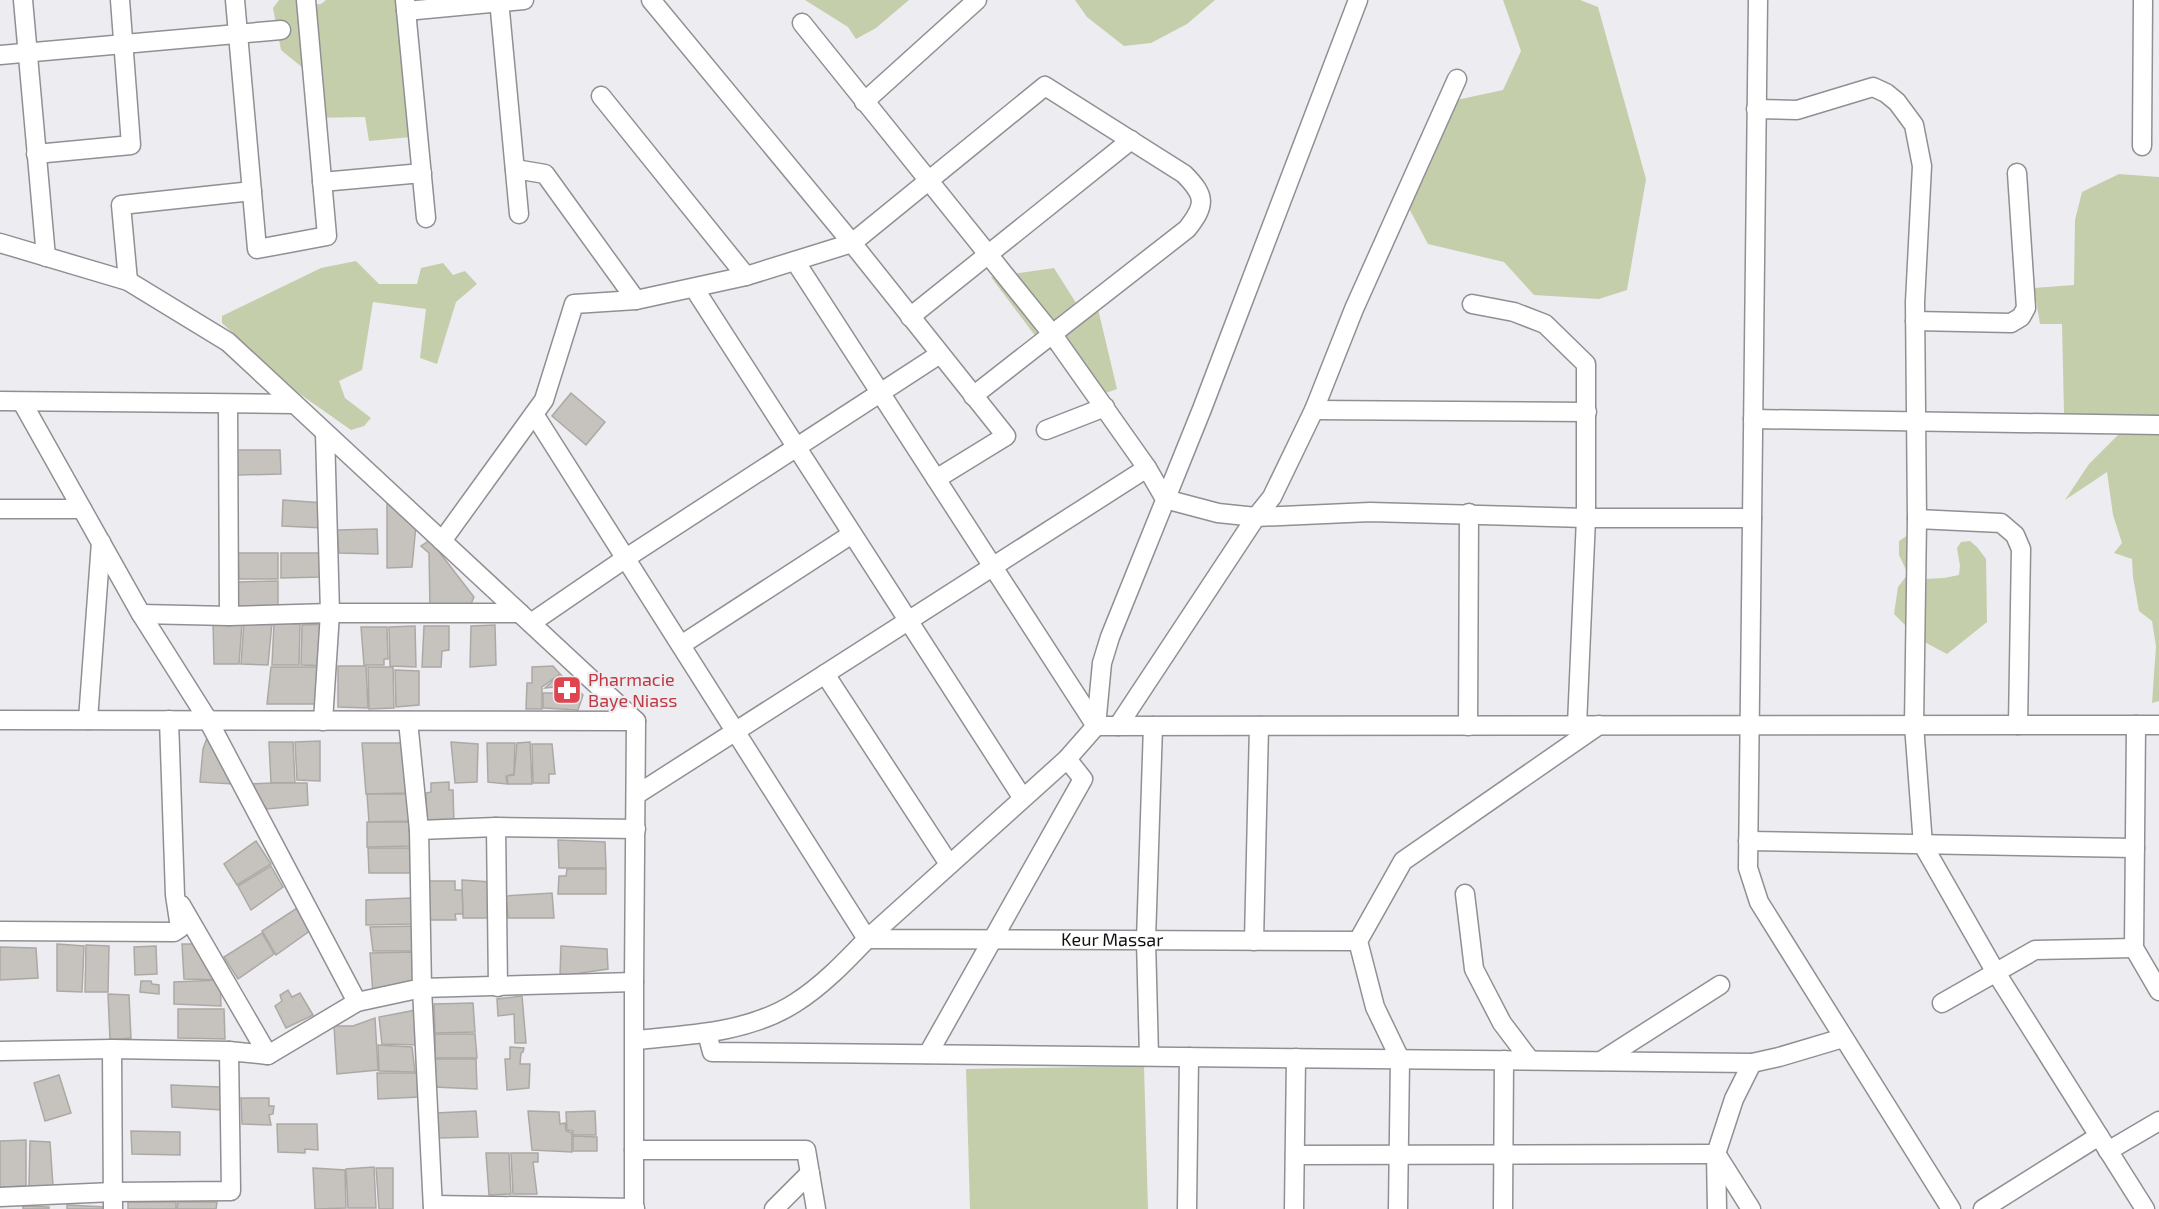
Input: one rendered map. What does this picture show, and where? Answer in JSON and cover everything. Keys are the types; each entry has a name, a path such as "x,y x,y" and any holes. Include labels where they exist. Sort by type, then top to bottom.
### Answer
{"street":[{"path":"23,0 46,257"},
{"path":"36,154 131,145 120,0"},
{"path":"235,0 257,249 327,236 306,0"},
{"path":"426,218 406,6 524,0"},
{"path":"651,0 852,243 1006,436 936,479"},
{"path":"864,102 977,0"},
{"path":"634,1040 707,1033 759,1020 795,1003 837,971 867,939 1022,797 1067,759 1096,726 1102,663 1358,0"},
{"path":"1758,0 1748,868 1760,902 1952,1209"},
{"path":"2142,146 2143,0"},
{"path":"499,1 519,214"},
{"path":"802,23 1053,335 1148,468 1165,499 1218,513 1256,517 1370,512 1586,518 1752,518"},
{"path":"0,55 280,30"},
{"path":"1118,726 1256,517 1272,497 1314,410 1354,309 1457,79"},
{"path":"442,541 544,400 574,304 636,300 694,288 746,276 852,243 1045,86 1184,174 1197,187 1201,196 1198,215 1187,229 973,396"},
{"path":"1756,110 1797,110 1873,87 1886,93 1897,102 1914,125 1922,166 1915,321 1917,519 1914,725 1923,845 1995,971 2145,1209"},
{"path":"601,96 746,276"},
{"path":"910,317 1131,140"},
{"path":"515,169 545,174 636,300"},
{"path":"1915,321 2011,323 2021,317 2026,308 2017,172"},
{"path":"322,182 422,173"},
{"path":"128,281 121,205 252,191"},
{"path":"0,243 128,281 228,342 636,721 634,1208 433,1207 422,988 419,830 408,721"},
{"path":"795,261 1096,726"},
{"path":"694,288 1022,797"},
{"path":"1472,304 1514,312 1545,324 1586,364 1586,518 1577,726"},
{"path":"141,614 229,616 330,613 526,618 626,558 940,354"},
{"path":"0,401 294,404"},
{"path":"22,402 141,614 208,720 357,1002"},
{"path":"228,405 229,616"},
{"path":"1046,430 1105,407"},
{"path":"1314,410 1587,412"},
{"path":"534,414 867,939"},
{"path":"1753,419 2159,425"},
{"path":"323,721 330,613 325,433"},
{"path":"636,795 1148,468"},
{"path":"0,509 82,509"},
{"path":"1468,726 1469,513"},
{"path":"1917,519 2001,523 2015,535 2020,549 2018,725"},
{"path":"681,645 852,534"},
{"path":"88,720 101,542"},
{"path":"825,674 950,864"},
{"path":"0,720 636,721"},
{"path":"0,931 174,932 180,928 175,895 169,720"},
{"path":"1398,1209 1400,1059 1375,1007 1358,941 1403,861 1599,725"},
{"path":"2136,725 2134,948 2158,988"},
{"path":"1096,726 2159,725"},
{"path":"1149,1056 1146,940 1153,726"},
{"path":"1254,941 1259,726"},
{"path":"928,1054 1083,779 1067,759"},
{"path":"419,830 496,827 636,829"},
{"path":"496,827 498,987"},
{"path":"1748,841 2135,848"},
{"path":"1465,894 1474,969 1502,1023 1530,1060"},
{"path":"175,895 268,1055"},
{"name":"Keur Massar","path":"867,939 1358,941"},
{"path":"1942,1003 2035,950 2134,948"},
{"path":"0,1052 112,1049 229,1051 268,1055 357,1002 422,988 634,982"},
{"path":"1601,1061 1720,985"},
{"path":"707,1033 712,1052 1752,1063 1843,1038"},
{"path":"112,1049 113,1200"},
{"path":"4,1201 232,1200 229,1051"},
{"path":"1188,1209 1189,1057"},
{"path":"1294,1209 1296,1058"},
{"path":"1503,1209 1504,1060"},
{"path":"1718,1209 1716,1154 1734,1099 1752,1063"},
{"path":"1983,1209 2104,1144 2159,1121"},
{"path":"634,1150 806,1149 816,1209"},
{"path":"1295,1155 1716,1154"},
{"path":"1716,1154 1752,1209"},
{"path":"774,1209 810,1173"}],"green space":[{"path":"279,0 297,0 298,6 321,4 326,0 399,0 411,137 369,141 365,117 307,118 303,68 281,50 273,8"},
{"path":"805,0 909,0 876,28 856,39 848,27"},
{"path":"1075,0 1215,0 1187,24 1151,43 1124,46 1087,17"},
{"path":"1503,0 1580,0 1598,7 1646,179 1627,290 1599,299 1534,295 1504,262 1428,244 1405,201 1438,104 1503,90 1521,51"},
{"path":"2119,174 2159,177 2159,701 2152,703 2156,646 2152,621 2139,611 2132,559 2114,553 2122,543 2113,515 2107,472 2065,500 2089,464 2119,434 2058,432 2019,423 2064,413 2062,324 2040,324 2034,288 2074,285 2075,220 2082,192"},
{"path":"356,261 379,284 417,284 421,268 443,263 453,275 465,271 477,284 456,302 437,364 420,358 426,309 373,302 362,370 339,381 345,398 371,418 364,426 351,430 297,392 222,323 222,316 321,268"},
{"path":"1054,268 1083,314 1098,309 1117,389 1097,396 1078,357 1045,349 991,277"},
{"path":"1914,531 1917,565 1925,579 1959,575 1957,548 1961,542 1970,541 1986,559 1987,622 1947,654 1919,639 1894,614 1898,587 1908,574 1899,555 1899,541"},
{"path":"1144,1066 1148,1209 970,1209 966,1069"}],"building":[{"path":"571,393 605,422 586,445 552,416"},
{"path":"237,450 280,450 281,474 238,475"},
{"path":"283,500 324,503 324,528 282,526"},
{"path":"387,503 416,525 412,567 387,568"},
{"path":"377,529 378,554 339,553 337,530"},
{"path":"430,540 474,597 470,606 430,607 429,553 421,546"},
{"path":"238,553 278,553 278,579 239,579"},
{"path":"281,553 321,553 322,577 281,578"},
{"path":"278,581 278,609 237,608 238,582"},
{"path":"244,622 272,623 268,665 241,664"},
{"path":"213,623 242,624 239,664 214,664"},
{"path":"274,623 300,624 299,665 272,665"},
{"path":"332,624 332,666 301,665 302,625"},
{"path":"495,625 496,665 470,667 471,626"},
{"path":"415,626 416,667 390,666 389,627"},
{"path":"424,626 449,626 449,650 442,651 441,667 422,667"},
{"path":"361,627 387,627 388,659 384,659 384,665 364,665"},
{"path":"338,666 366,666 368,708 338,707"},
{"path":"553,666 560,674 542,687 542,709 526,709 527,683 532,683 532,667"},
{"path":"271,667 321,667 320,704 267,704"},
{"path":"368,667 393,667 394,708 369,709"},
{"path":"395,670 419,671 419,705 396,707"},
{"name":"Pharmacie Baye Niass","path":"560,674 583,695 578,710 543,708 543,693 556,693 555,687 545,688"},
{"path":"207,738 233,784 200,782 203,749"},
{"path":"320,741 320,781 297,780 295,742"},
{"path":"269,742 293,742 295,783 271,783"},
{"path":"451,742 478,744 477,782 455,783"},
{"path":"530,742 532,784 508,784 507,776 514,775 517,743"},
{"path":"362,743 402,743 406,793 366,794"},
{"path":"487,743 515,743 514,774 506,776 507,784 488,782"},
{"path":"532,744 552,744 555,774 549,774 549,783 533,783"},
{"path":"449,782 449,790 453,790 454,825 427,826 426,793 431,792 431,783"},
{"path":"307,783 308,805 267,809 248,784"},
{"path":"367,794 410,794 412,821 369,822"},
{"path":"367,822 410,822 412,846 367,847"},
{"path":"558,840 605,842 606,868 559,868"},
{"path":"256,841 271,864 237,885 224,864"},
{"path":"368,848 412,848 413,873 369,873"},
{"path":"271,866 283,887 251,910 238,886"},
{"path":"567,869 606,869 606,894 558,894 559,876 566,876"},
{"path":"462,880 491,882 493,918 463,918"},
{"path":"428,881 455,881 455,890 462,890 463,914 455,914 456,920 429,920"},
{"path":"552,893 554,918 508,918 506,896"},
{"path":"411,898 412,924 366,925 366,900"},
{"path":"297,908 311,930 276,955 262,931"},
{"path":"415,926 416,951 373,951 370,927"},
{"path":"262,933 274,954 238,979 224,957"},
{"path":"57,944 84,946 82,992 57,991"},
{"path":"182,944 211,944 227,980 184,979"},
{"path":"86,945 109,946 108,992 85,992"},
{"path":"156,946 157,974 135,975 134,947"},
{"path":"561,946 607,949 608,969 560,976"},
{"path":"0,947 36,948 38,978 0,980"},
{"path":"412,952 413,987 373,994 370,953"},
{"path":"220,980 221,1006 174,1004 174,982"},
{"path":"141,981 151,981 152,984 159,985 159,994 140,992"},
{"path":"288,990 292,997 300,993 313,1015 286,1028 275,1006 282,1001 280,995"},
{"path":"108,994 129,995 131,1038 110,1040"},
{"path":"522,996 526,1043 515,1043 514,1014 498,1016 497,999"},
{"path":"473,1003 475,1032 435,1033 434,1004"},
{"path":"178,1009 224,1009 225,1039 178,1038"},
{"path":"416,1010 420,1045 382,1044 379,1017"},
{"path":"375,1018 378,1070 337,1074 334,1026 353,1026"},
{"path":"435,1034 475,1034 477,1058 435,1058"},
{"path":"378,1045 412,1047 415,1072 379,1071"},
{"path":"510,1047 524,1048 520,1064 530,1064 529,1088 507,1090 505,1059 510,1059"},
{"path":"435,1059 476,1059 477,1089 434,1087"},
{"path":"377,1073 418,1073 419,1097 378,1099"},
{"path":"59,1075 71,1113 45,1121 34,1083"},
{"path":"171,1085 220,1087 222,1110 172,1107"},
{"path":"241,1098 269,1098 269,1106 274,1106 273,1114 269,1115 271,1125 242,1124"},
{"path":"476,1111 478,1137 438,1138 436,1113"},
{"path":"528,1111 559,1112 560,1124 565,1123 566,1131 572,1133 572,1152 532,1150"},
{"path":"595,1111 596,1135 573,1135 573,1131 567,1130 566,1112"},
{"path":"277,1124 317,1124 318,1150 305,1149 305,1153 278,1152"},
{"path":"131,1131 180,1132 180,1155 132,1154"},
{"path":"573,1136 597,1137 597,1151 573,1151"},
{"path":"26,1140 26,1186 0,1187 0,1141"},
{"path":"30,1141 50,1142 53,1186 29,1186"},
{"path":"486,1153 509,1153 511,1194 489,1195"},
{"path":"511,1153 538,1153 538,1162 533,1162 537,1194 513,1194"},
{"path":"374,1167 376,1208 348,1208 346,1169"},
{"path":"313,1168 345,1170 346,1208 315,1209"},
{"path":"376,1168 393,1168 393,1209 379,1209"},
{"path":"128,1202 176,1202 176,1209 128,1209"},
{"path":"178,1202 217,1202 216,1209 177,1209"},
{"path":"67,1205 106,1207 106,1209 67,1209"},
{"path":"23,1206 49,1207 49,1209 23,1209"}],"place":[{"name":"Pharmacie Baye Niass","path":"567,690"}]}
